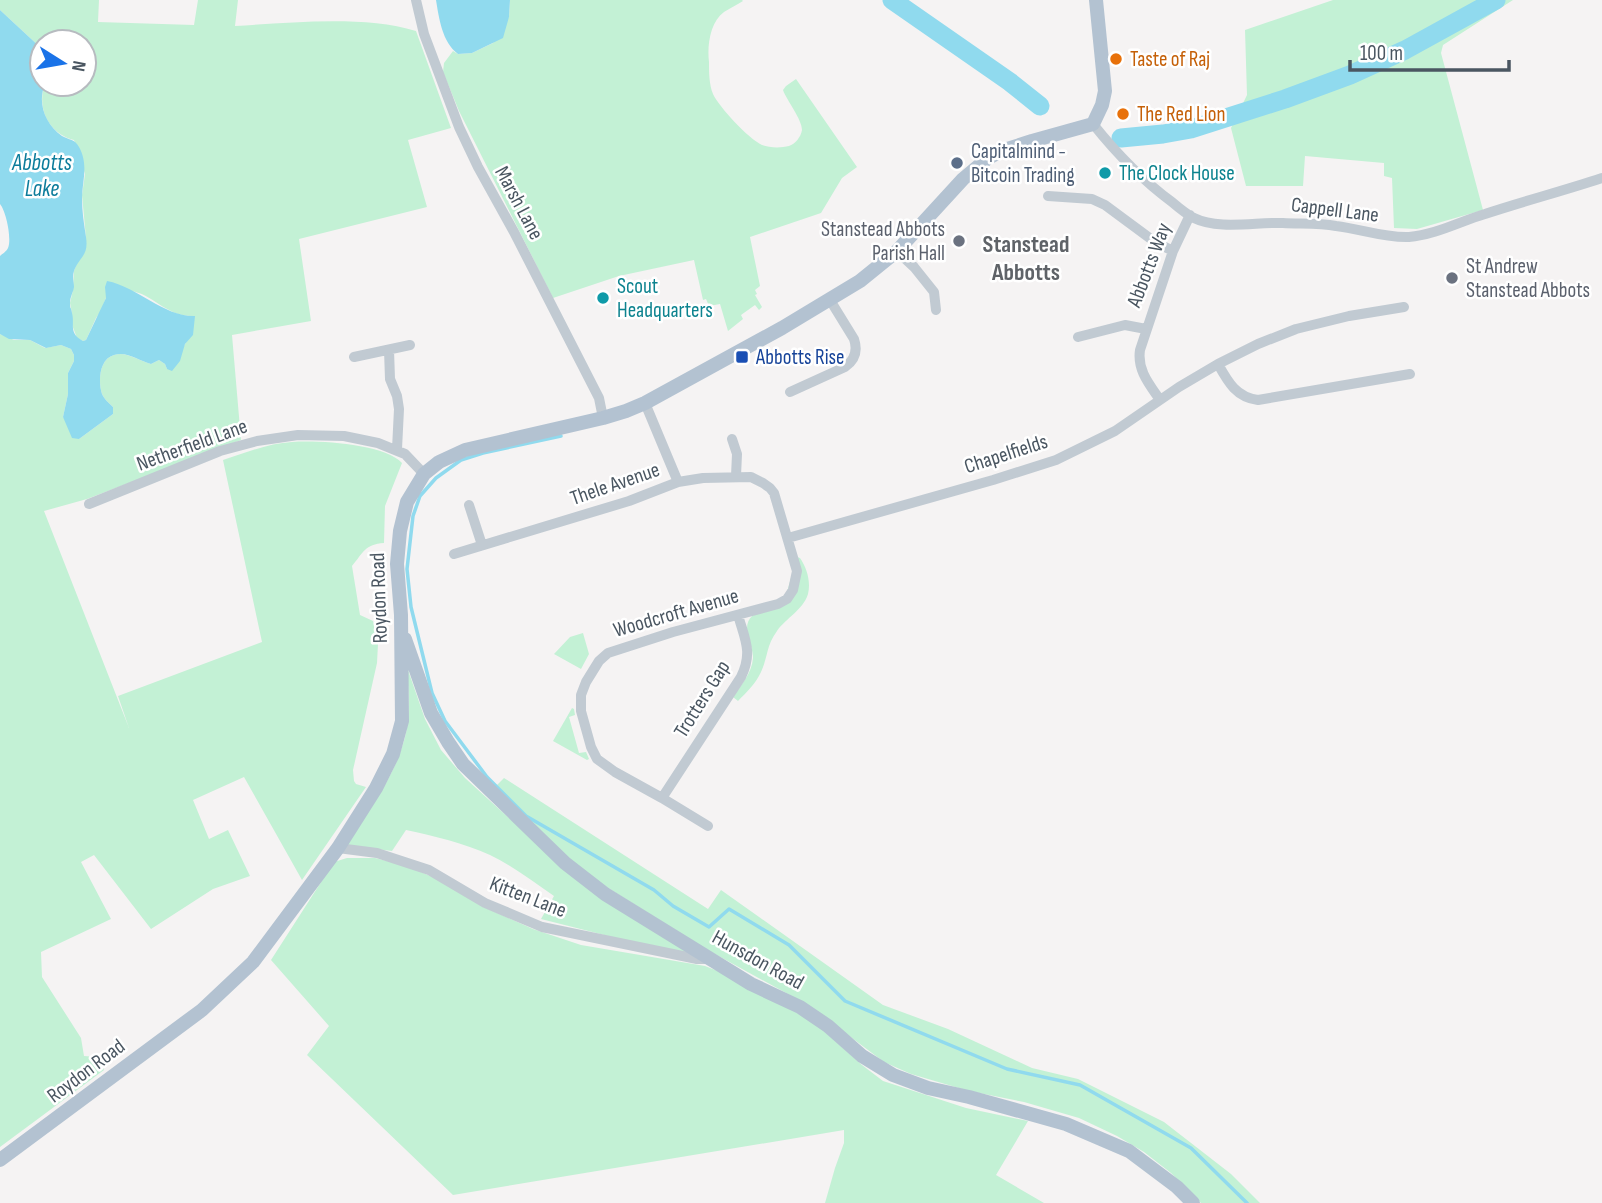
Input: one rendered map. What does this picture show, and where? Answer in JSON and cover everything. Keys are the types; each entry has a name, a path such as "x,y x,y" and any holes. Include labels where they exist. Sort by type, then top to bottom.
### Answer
{"main road":[{"path":"1093,124 1105,91 1096,0"},
{"name":"Roydon Road","path":"0,1160 202,1010 237,977 262,951 338,848 383,776 397,744 402,707 397,564 400,531 407,502 424,474 439,462 465,450 603,418 645,403 782,328 860,281 897,251 963,179 988,158 1001,151 1093,124"},
{"name":"Hunsdon Road","path":"401,631 431,713 463,764 565,863 605,894 751,984 800,1007 828,1026 862,1056 893,1075 928,1088 1066,1124 1104,1140 1129,1151 1177,1187 1193,1203"}],"street":[{"name":"Marsh Lane","path":"416,0 424,34 459,127 599,398 603,418"},
{"name":"Cappell Lane","path":"1093,124 1131,169 1189,215 1206,222 1335,225 1380,235 1413,237 1602,178"},
{"path":"1048,196 1092,199 1105,205 1155,242 1173,251"},
{"name":"Abbotts Way","path":"1160,400 1144,376 1140,349 1173,251 1189,215"},
{"path":"897,251 934,292 936,310"},
{"path":"790,392 845,367 855,355 854,339 830,300"},
{"name":"Chapelfields","path":"788,538 1056,460 1115,431 1218,364 1258,344 1296,329 1349,316 1404,307"},
{"name":"Abbotts Way","path":"1078,337 1125,325 1146,329"},
{"path":"355,357 410,345"},
{"path":"389,350 390,379 399,409 397,449"},
{"path":"1218,364 1233,388 1244,397 1254,400 1410,374"},
{"name":"Thele Avenue","path":"454,554 629,501 678,482 645,403"},
{"name":"Netherfield Lane","path":"89,504 220,451 275,438 344,436 371,441 397,449 411,458 424,474"},
{"path":"732,439 737,454 736,476"},
{"name":"Woodcroft Avenue","path":"678,482 736,476 754,478 770,488 777,500 797,571 793,590 787,599 778,604 673,632 608,653 599,661 586,682 580,700 591,747 597,759 708,826"},
{"path":"469,505 482,545"},
{"name":"Trotters Gap","path":"662,798 745,669 748,653 738,615"},
{"name":"Kitten Lane","path":"338,848 377,853 429,870 485,903 542,927 712,960"}],"green space":[{"path":"0,0 99,0 98,22 194,25 198,0 238,0 235,26 350,22 395,26 416,31 451,128 408,140 427,207 299,239 311,321 232,335 241,440 87,499 44,511 129,728 118,696 262,642 223,460 275,444 318,442 367,447 381,451 402,463 385,506 384,543 368,547 352,566 360,615 373,621 378,644 377,663 353,770 356,784 366,787 302,880 244,777 193,800 209,839 228,830 250,876 213,889 151,929 94,855 81,862 111,919 41,952 42,977 81,1038 84,1056 97,1057 104,1070 0,1147 0,334 14,340 30,340 45,348 61,345 71,349 74,361 68,373 68,394 63,417 79,439 113,414 113,407 104,398 101,389 100,377 105,361 114,355 123,354 151,364 159,360 167,369 179,361 194,316 175,313 138,293 121,292 107,295 86,340 77,338 72,325 70,303 74,271 86,238 82,195 85,174 74,140 65,137 51,126 42,102 42,98 98,98 98,28 28,28 28,36 0,10"},
{"path":"510,0 743,1 719,16 711,35 710,78 716,100 756,142 768,147 789,146 797,140 802,130 783,90 796,79 857,167 842,178 821,213 750,237 760,286 755,290 762,307 759,310 755,305 741,315 743,319 728,331 720,304 709,306 706,299 703,300 694,260 619,276 553,298 459,111 443,72 444,63 453,51 458,54 472,53 493,43 509,17"},
{"path":"1333,0 1513,0 1443,45 1441,53 1483,210 1417,229 1394,228 1392,178 1384,176 1384,163 1305,156 1303,186 1246,186 1231,128 1247,95 1245,30"},
{"path":"797,557 806,571 809,585 806,600 777,631 759,676 738,701 733,697 748,674 753,658 748,621 757,613 783,606"},
{"path":"583,633 589,654 581,669 554,654 570,637"},
{"path":"407,667 425,719 441,750 465,778 510,819 688,953 541,919 554,896 498,859 459,843 406,830 392,851 345,845 384,786 405,738 409,701"},
{"path":"572,708 575,715 569,717 579,753 586,752 589,759 587,760 553,741"},
{"path":"504,778 708,909 721,890 883,1005 948,1029 1032,1068 1078,1079 1164,1122 1231,1174 1260,1203 1201,1203 1171,1173 1144,1152 1079,1118 1024,1102 969,1091 911,1074 884,1062 808,1005 704,948 605,886 566,858 497,785"},
{"path":"347,858 375,858 407,866 437,879 486,908 533,929 581,945 705,966 814,1022 883,1081 966,1108 1028,1121 996,1175 1044,1203 825,1203 844,1143 844,1130 453,1195 307,1055 329,1026 271,960 334,862"}],"water":[{"path":"436,0 510,0 503,38 472,53 458,54 445,36"},
{"name":"Abbotts Lake","path":"0,10 28,36 28,98 42,98 44,113 51,125 62,136 77,144 84,160 82,204 86,248 74,271 74,287 70,299 75,335 83,341 86,340 106,298 107,281 129,289 173,312 195,316 193,335 185,344 180,361 172,371 159,360 151,364 124,354 114,355 105,361 100,377 101,389 104,398 113,407 113,414 79,439 72,438 63,417 68,394 68,373 74,361 71,349 61,345 46,348 30,340 9,339 0,334 0,256 7,249 9,238 0,204"}],"waterway":[{"path":"892,0 1040,106"},
{"path":"1121,138 1191,129 1285,99 1350,75 1405,50 1496,0"},
{"path":"561,436 461,460 436,478 420,496 413,516 407,569 411,607 432,693 445,721 487,777 526,816 654,890 673,906 709,927 729,909 789,945 845,1001 1007,1069 1080,1085 1191,1148 1247,1203"}],"place":[{"name":"Taste of Raj","path":"1116,59"},
{"name":"The Red Lion","path":"1123,114"},
{"name":"Capitalmind - Bitcoin Trading","path":"957,163"},
{"name":"The Clock House","path":"1105,173"},
{"name":"Stanstead Abbots Parish Hall","path":"959,241"},
{"name":"St Andrew Stanstead Abbots","path":"1452,278"},
{"name":"Scout Headquarters","path":"603,298"},
{"name":"Abbotts Rise","path":"742,357"}],"district":[{"name":"Stanstead Abbotts","path":"1026,258"}]}
